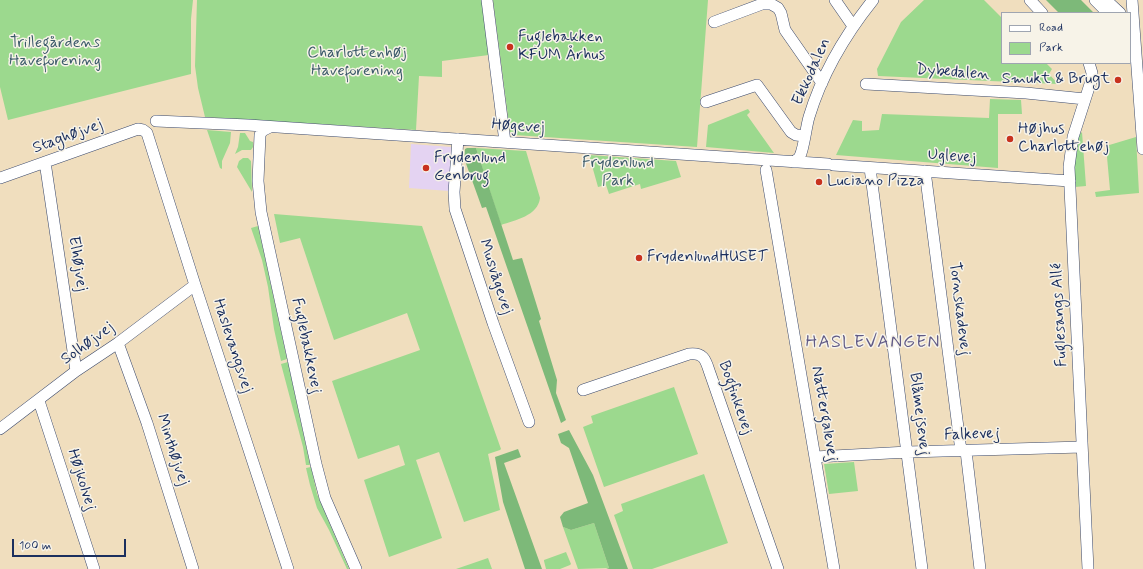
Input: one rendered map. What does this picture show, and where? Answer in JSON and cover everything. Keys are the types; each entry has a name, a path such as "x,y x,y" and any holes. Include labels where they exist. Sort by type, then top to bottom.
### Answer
{"street":[{"path":"487,0 505,142"},
{"path":"835,0 853,26"},
{"name":"Ekkodalen","path":"793,162 800,156 808,118 834,56 853,26 873,0"},
{"path":"1030,0 1041,12"},
{"path":"1095,0 1107,12"},
{"path":"1106,0 1119,12"},
{"path":"1132,0 1143,76"},
{"path":"1138,0 1137,33 1143,149"},
{"path":"714,22 762,4 767,3 775,5 781,13 785,30 822,83"},
{"name":"Fuglesangs Allé","path":"1088,64 1092,72 1092,78 1073,137 1070,160 1088,569"},
{"name":"Dybedalen","path":"866,84 1026,93 1085,99"},
{"path":"706,102 757,85 791,132 796,135 804,136"},
{"name":"Høgevej","path":"156,121 270,127 830,164"},
{"name":"Fuglebakkevej","path":"270,127 262,131 260,135 258,181 261,212 316,464 325,498 356,569"},
{"name":"Staghøjvej","path":"0,178 138,129 147,133"},
{"name":"Haslevangsvej","path":"147,133 288,569"},
{"name":"Musvågevej","path":"458,139 454,192 455,210 493,323 529,422"},
{"name":"Elhøjvej","path":"45,162 76,371"},
{"name":"Uglevej","path":"830,164 1070,181"},
{"name":"Blåmejsevej","path":"870,168 922,569"},
{"name":"Nattergalevej","path":"766,170 834,569"},
{"name":"Tornskadevej","path":"925,171 980,569"},
{"name":"Solhøjvej","path":"0,429 39,401 76,371 118,343 195,285"},
{"name":"Minthøjvej","path":"118,343 147,423 193,569"},
{"name":"Bogfinkevej","path":"583,390 689,354 699,354 702,356 711,376 778,569"},
{"name":"Højkolvej","path":"39,401 94,569"},
{"name":"Falkevej","path":"816,457 908,452 1082,447"}],"shaded area":[{"path":"411,144 451,147 449,191 409,188"}],"green space":[{"name":"Trillegårdens Haveforening","path":"0,0 193,0 191,19 191,74 8,120 0,87"},
{"name":"Charlottenhøj Haveforening","path":"197,0 482,0 489,55 442,61 442,77 419,76 416,130 205,117 198,88 195,66"},
{"path":"493,0 708,0 697,147 514,135 510,132"},
{"path":"924,0 984,0 1001,17 1001,64 1047,64 1052,69 1049,74 1058,84 878,76 877,69 901,22"},
{"path":"1046,0 1081,0 1093,12 1058,12"},
{"path":"990,99 1021,100 1022,114 998,114 998,168 836,155 853,120 862,121 862,131 879,130 882,114 989,118"},
{"path":"748,109 750,112 747,115 774,153 706,147 708,125"},
{"path":"207,130 231,132 230,143 222,161 222,169 220,168"},
{"path":"1082,132 1086,186 1075,187 1074,166 1076,142"},
{"path":"240,133 245,133 250,141 253,142 253,147 251,150 242,150 235,154 238,147"},
{"path":"1136,137 1139,193 1096,197 1095,192 1110,190 1106,146"},
{"name":"Frydenlund Park","path":"476,148 526,151 540,198 535,209 519,219 501,225"},
{"path":"476,148 513,260 522,258 541,319 539,321 557,380 556,393 566,420 561,423 486,207 482,208 464,158 465,149"},
{"name":"Frydenlund Park","path":"589,155 676,161 681,177 641,189 640,184 609,194 606,185 598,187"},
{"path":"243,158 248,158 251,161 252,192 237,167 239,161"},
{"path":"274,214 422,226 501,449 488,454 500,510 464,522 439,452 416,460 442,538 389,557 364,480 405,465 399,445 358,459 332,381 420,350 407,313 334,340 300,238 280,243"},
{"path":"258,226 287,359 281,361 262,260 251,228"},
{"path":"288,362 310,465 306,465 303,447 281,364"},
{"path":"674,387 698,454 604,487 583,427 593,423 591,416"},
{"path":"569,430 593,475 628,569 606,569 609,568 594,523 571,530 563,527 560,517 564,512 588,503 569,448 561,443 558,434"},
{"path":"518,449 521,457 504,463 542,569 525,569 503,502 495,457"},
{"path":"854,462 858,491 829,494 824,464"},
{"path":"311,467 317,494 349,569 347,569 317,508 306,468"},
{"path":"704,474 728,543 652,569 633,569 614,515 623,511 621,504"},
{"path":"594,523 609,568 578,569 563,527 571,530"},
{"path":"566,552 571,564 570,565 560,569 546,569 544,560"},
{"path":"488,558 492,569 456,569"}],"place":[{"name":"Fuglebakken KFUM Århus","path":"510,47"},
{"name":"Smukt & Brugt","path":"1118,80"},
{"name":"Højhus Charlottehøj","path":"1010,139"},
{"name":"Frydenlund Genbrug","path":"426,168"},
{"name":"Luciano Pizza","path":"819,182"},
{"name":"FrydenlundHUSET","path":"639,258"}],"district":[{"name":"HASLEVANGEN","path":"873,343"}]}
